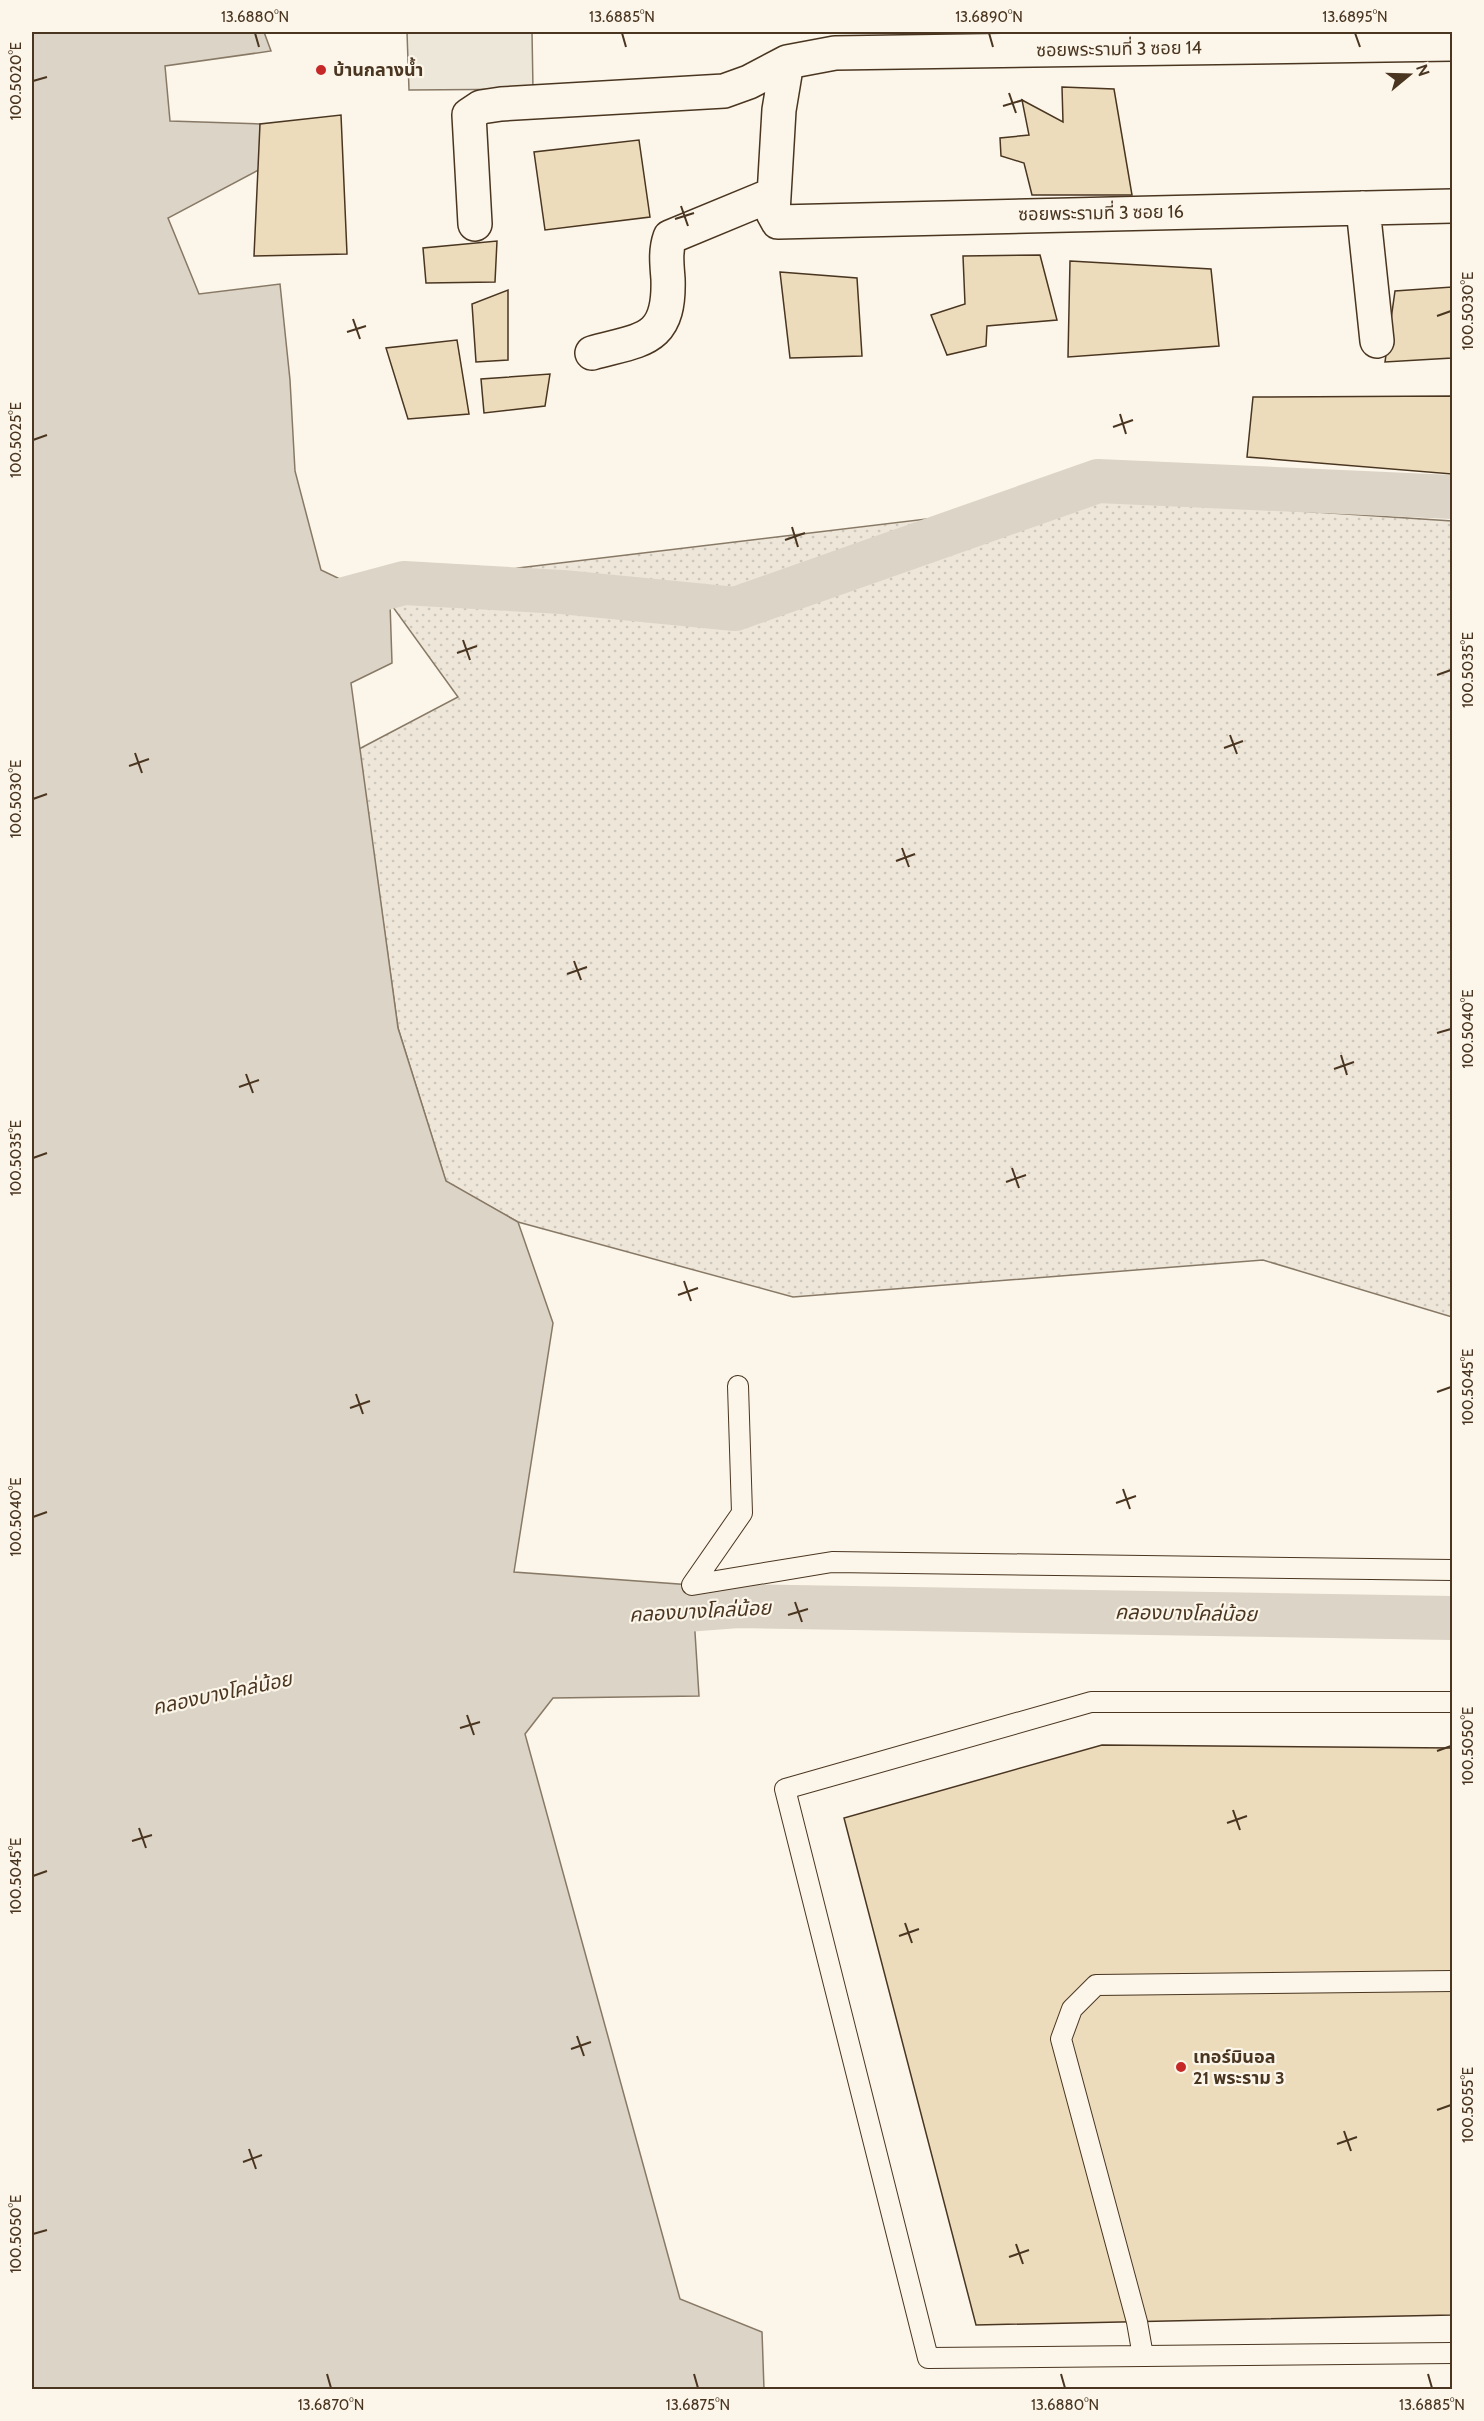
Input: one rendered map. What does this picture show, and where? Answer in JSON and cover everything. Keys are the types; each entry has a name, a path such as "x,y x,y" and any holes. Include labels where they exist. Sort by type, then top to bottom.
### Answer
{"street":[{"name":"ซอยพระรามที่ 3 ซอย 14","path":"475,224 469,115 481,108 501,104 724,91 749,82 787,62 835,53 1452,44"},
{"path":"592,353 650,336 663,321 668,299 666,248 670,237 774,194 779,110 787,62"},
{"name":"ซอยพระรามที่ 3 ซอย 16","path":"774,194 773,213 778,222 1452,206"},
{"path":"1364,207 1377,341"}],"lane":[{"path":"738,1386 742,1513 692,1585 832,1562 1452,1570"},
{"path":"1452,1702 1091,1702 785,1789 928,2358 1452,2353"},
{"path":"1143,2356 1137,2322 1060,2039 1072,2009 1096,1986 1452,1981"}],"shaded area":[{"path":"407,32 532,32 533,89 409,90"},
{"path":"1102,498 1452,521 1452,1317 1263,1260 793,1297 518,1222 446,1182 398,1028 359,749 458,697 390,603 518,568"}],"water":[{"path":"32,32 264,32 271,51 165,66 170,121 260,124 266,166 168,218 199,294 280,284 290,380 295,471 321,570 390,603 392,663 351,683 398,1028 446,1181 518,1222 553,1323 514,1572 692,1585 699,1696 553,1698 525,1734 680,2299 762,2332 764,2389 32,2390"}],"building":[{"path":"1062,87 1114,89 1132,195 1032,195 1024,163 1001,156 1000,138 1029,135 1022,100 1063,122"},
{"path":"341,115 347,254 254,256 260,124"},
{"path":"639,140 650,217 545,230 534,152"},
{"path":"497,241 495,282 426,283 423,248"},
{"path":"1040,255 1057,320 987,326 986,346 947,355 931,315 965,304 963,256"},
{"path":"1070,261 1211,269 1219,346 1068,357"},
{"path":"780,272 857,278 862,356 790,358"},
{"path":"1452,287 1452,358 1385,362 1395,291"},
{"path":"508,290 508,360 476,362 472,304"},
{"path":"457,340 469,414 408,419 386,348"},
{"path":"550,374 545,406 484,413 481,379"},
{"path":"1452,396 1452,474 1247,457 1253,397"},
{"name":"เทอร์มินอล 21 พระราม 3","path":"1102,1745 1452,1748 1452,2315 976,2325 844,1818"}],"waterway":[{"path":"311,608 404,583 562,592 735,609 1098,481 1452,497"},
{"name":"คลองบางโคล่น้อย","path":"633,1614 738,1606 1452,1618"}],"place":[{"name":"บ้านกลางน้ำ","path":"321,70"},
{"name":"เทอร์มินอล 21 พระราม 3","path":"1181,2067"}]}
